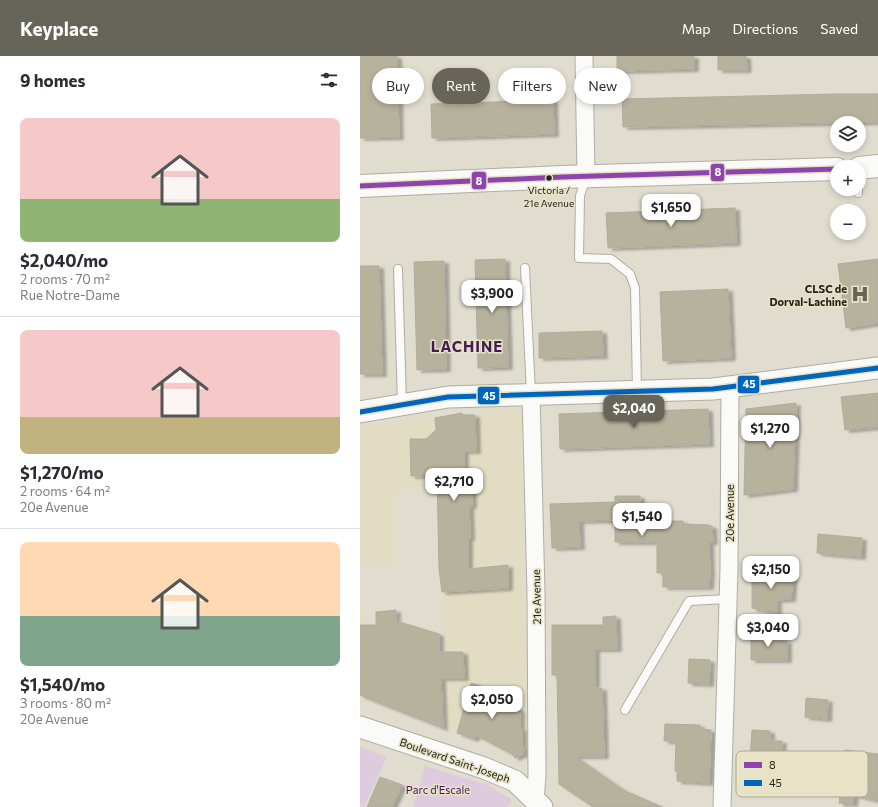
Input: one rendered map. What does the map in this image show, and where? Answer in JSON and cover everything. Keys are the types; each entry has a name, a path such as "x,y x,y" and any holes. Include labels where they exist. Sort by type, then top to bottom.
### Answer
{"main road":[{"path":"866,167 878,166"},
{"path":"360,186 830,169"}],"street":[{"path":"584,56 586,177"},
{"path":"360,412 448,397 730,387 878,368"},
{"name":"20e Avenue","path":"722,807 728,599 730,387"},
{"name":"21e Avenue","path":"531,394 536,594 538,803"},
{"name":"Boulevard Saint-Joseph","path":"360,727 484,768 515,782 538,803"}],"lane":[{"path":"586,177 580,196 579,258 611,259 630,274 635,288 638,390"},
{"path":"525,268 531,394"},
{"path":"398,269 402,404"},
{"path":"625,710 689,601 728,599"}],"shaded area":[{"path":"517,411 521,415 527,751 521,757 447,727 440,488 395,489 395,564 360,565 360,427 451,414"},
{"path":"360,571 364,625 370,703 360,699"}],"green space":[{"path":"360,747 387,757 364,807 360,807"},
{"name":"Parc d'Escale","path":"425,766 488,785 512,800 507,807 413,807"}],"building":[{"path":"360,56 397,56 397,68 372,68 372,104 398,104 399,137 360,138"},
{"path":"617,56 694,56 694,69 631,71 631,68 617,68"},
{"path":"718,56 746,56 747,70 718,70"},
{"path":"878,94 878,122 866,122 866,116 830,116 830,123 623,127 622,104 631,104 631,99"},
{"path":"490,102 498,102 498,104 553,104 554,134 432,138 431,104 490,104"},
{"path":"735,208 736,243 608,248 606,213"},
{"path":"505,259 508,367 478,368 475,260"},
{"name":"CLSC de Dorval-Lachine","path":"878,259 878,323 846,328 838,264"},
{"path":"444,261 446,369 417,370 414,262"},
{"path":"360,266 379,266 382,374 360,374"},
{"path":"728,289 731,358 663,361 660,292"},
{"path":"602,331 603,356 539,358 539,333"},
{"path":"878,393 878,427 845,430 841,397"},
{"path":"796,403 793,489 744,495 746,409"},
{"path":"708,409 709,444 560,449 559,414"},
{"path":"462,413 462,415 475,415 476,451 464,451 464,467 472,486 472,506 469,506 470,538 468,538 468,569 508,565 508,588 442,592 439,569 437,475 411,476 410,439 426,439 436,430 435,418"},
{"path":"615,496 640,496 640,521 683,521 683,524 712,526 713,542 709,542 709,587 663,587 663,573 657,573 657,542 615,542 615,520 579,521 580,547 552,548 550,504 615,502"},
{"path":"818,534 862,538 861,557 817,553"},
{"path":"752,573 788,573 788,575 793,575 791,599 777,600 777,613 752,608"},
{"path":"396,610 396,621 439,634 439,652 463,652 464,678 441,678 443,728 360,695 360,625 376,625 376,612"},
{"path":"616,616 617,649 595,649 595,688 602,688 604,756 574,756 623,790 662,807 593,807 559,784 557,675 552,675 552,625 603,625 603,617"},
{"path":"751,633 780,635 779,641 787,641 787,660 751,660"},
{"path":"689,659 710,660 709,684 688,683"},
{"path":"471,683 497,691 495,697 520,710 520,728 522,729 522,745 524,749 523,754 515,758 512,754 476,735 474,739 457,733"},
{"path":"806,698 828,700 827,719 805,717"},
{"path":"665,724 700,725 700,729 711,730 709,783 677,781 677,771 675,771 676,741 664,741"},
{"path":"752,730 770,731 770,740 782,741 782,751 751,751"},
{"path":"868,753 878,754 878,801 862,797 868,797"},
{"path":"380,777 402,785 392,807 367,807"},
{"path":"840,797 854,797 853,804 839,803"}],"transit line":[{"name":"8","path":"360,186 562,177 830,169"},
{"name":"45","path":"360,412 448,397 713,389 878,368"}],"place":[{"name":"Victoria / 21e Avenue","path":"549,178"},
{"name":"CLSC de Dorval-Lachine","path":"860,294"}],"district":[{"name":"LACHINE","path":"467,346"}]}
